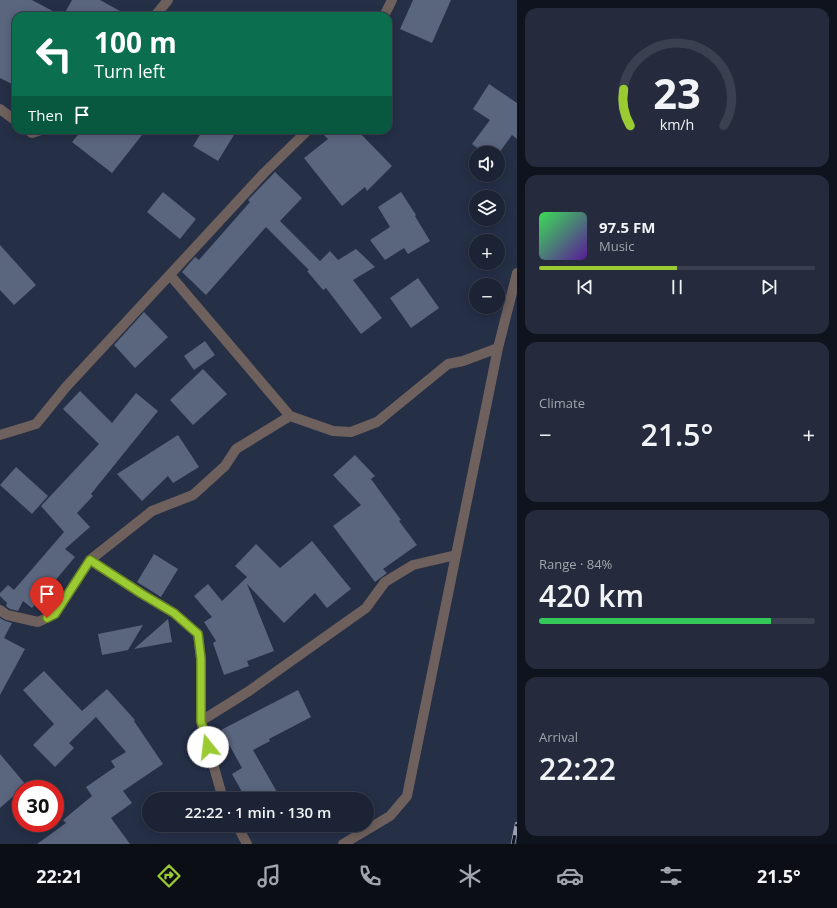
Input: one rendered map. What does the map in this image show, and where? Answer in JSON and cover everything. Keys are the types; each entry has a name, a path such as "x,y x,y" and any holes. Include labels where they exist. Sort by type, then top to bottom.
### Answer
{"street":[{"path":"158,12 168,0"},
{"path":"386,12 392,0"},
{"path":"0,109 12,118"},
{"path":"0,435 36,424 66,387 264,173 304,134"},
{"path":"343,844 390,816 406,796 498,348 517,273"},
{"path":"170,275 290,416 333,431 351,432 377,422 448,364 463,361 498,348"},
{"path":"0,610 7,615 38,622 55,614 90,560 152,511 193,495 224,466 236,449 290,416"},
{"path":"201,721 249,691 366,608 385,582 413,565 456,555"},
{"path":"90,560 174,613 198,634 201,659 201,721 221,792"},
{"path":"241,832 247,844"}],"building":[{"path":"0,0 32,0 54,12 12,12 12,84 0,78"},
{"path":"72,0 100,0 122,12 65,12"},
{"path":"413,0 451,0 432,43 400,29"},
{"path":"489,84 517,103 517,139 512,135 504,146 475,146 472,144 490,120 473,109"},
{"path":"79,134 143,134 112,173 72,142"},
{"path":"200,134 235,134 218,161 193,146"},
{"path":"323,134 361,134 392,166 367,191 365,187 342,206 304,158 328,139"},
{"path":"275,172 302,198 280,221 320,261 330,251 338,260 356,249 375,267 353,280 382,318 361,334 326,288 323,290 307,271 309,270 266,227 206,295 182,272 195,257 199,260 250,202 248,200"},
{"path":"163,192 196,219 180,239 147,212"},
{"path":"401,192 430,241 408,254 404,248 385,260 370,240 390,227 378,207"},
{"path":"0,245 36,285 14,305 0,290"},
{"path":"418,278 439,308 411,328 390,298"},
{"path":"144,312 168,337 135,368 114,345"},
{"path":"205,341 215,355 194,370 184,356"},
{"path":"203,369 227,394 193,425 170,400"},
{"path":"80,391 112,423 136,393 158,411 91,494 93,496 77,513 90,527 65,549 75,557 32,608 23,601 18,611 10,609 6,606 7,603 0,596 0,593 8,585 14,590 64,532 41,506 99,444 63,409"},
{"path":"178,435 199,467 173,483 168,476 142,501 117,474"},
{"path":"355,455 375,476 371,479 417,545 383,569 387,573 375,582 333,526 361,505 333,475"},
{"path":"16,467 48,496 32,514 0,485"},
{"path":"312,541 351,589 327,608 315,593 284,623 247,584 274,651 247,661 249,666 224,675 213,643 216,641 204,622 212,617 194,596 208,584 222,601 247,577 235,566 256,544 280,568"},
{"path":"154,554 178,569 161,597 137,582"},
{"path":"0,618 12,623 4,638 25,649 0,695"},
{"path":"168,619 172,642 134,649"},
{"path":"143,625 128,650 102,655 98,634"},
{"path":"44,671 82,711 107,689 135,720 134,721 163,764 123,791 132,803 111,818 130,844 37,844 54,832 64,832 64,824 66,823 64,819 92,796 86,787 115,767 111,761 126,752 96,717 69,743 74,748 55,767 33,745 54,724 23,690"},
{"path":"298,690 311,717 269,739 270,741 253,750 277,792 242,792 232,774 242,768 221,730"},
{"path":"0,754 22,780 12,780 12,797 0,808"}],"railway":[{"path":"513,844 517,824"}],"route":[{"path":"47,618 55,614 90,560 174,613 198,634 201,659 201,721 208,747"}]}
